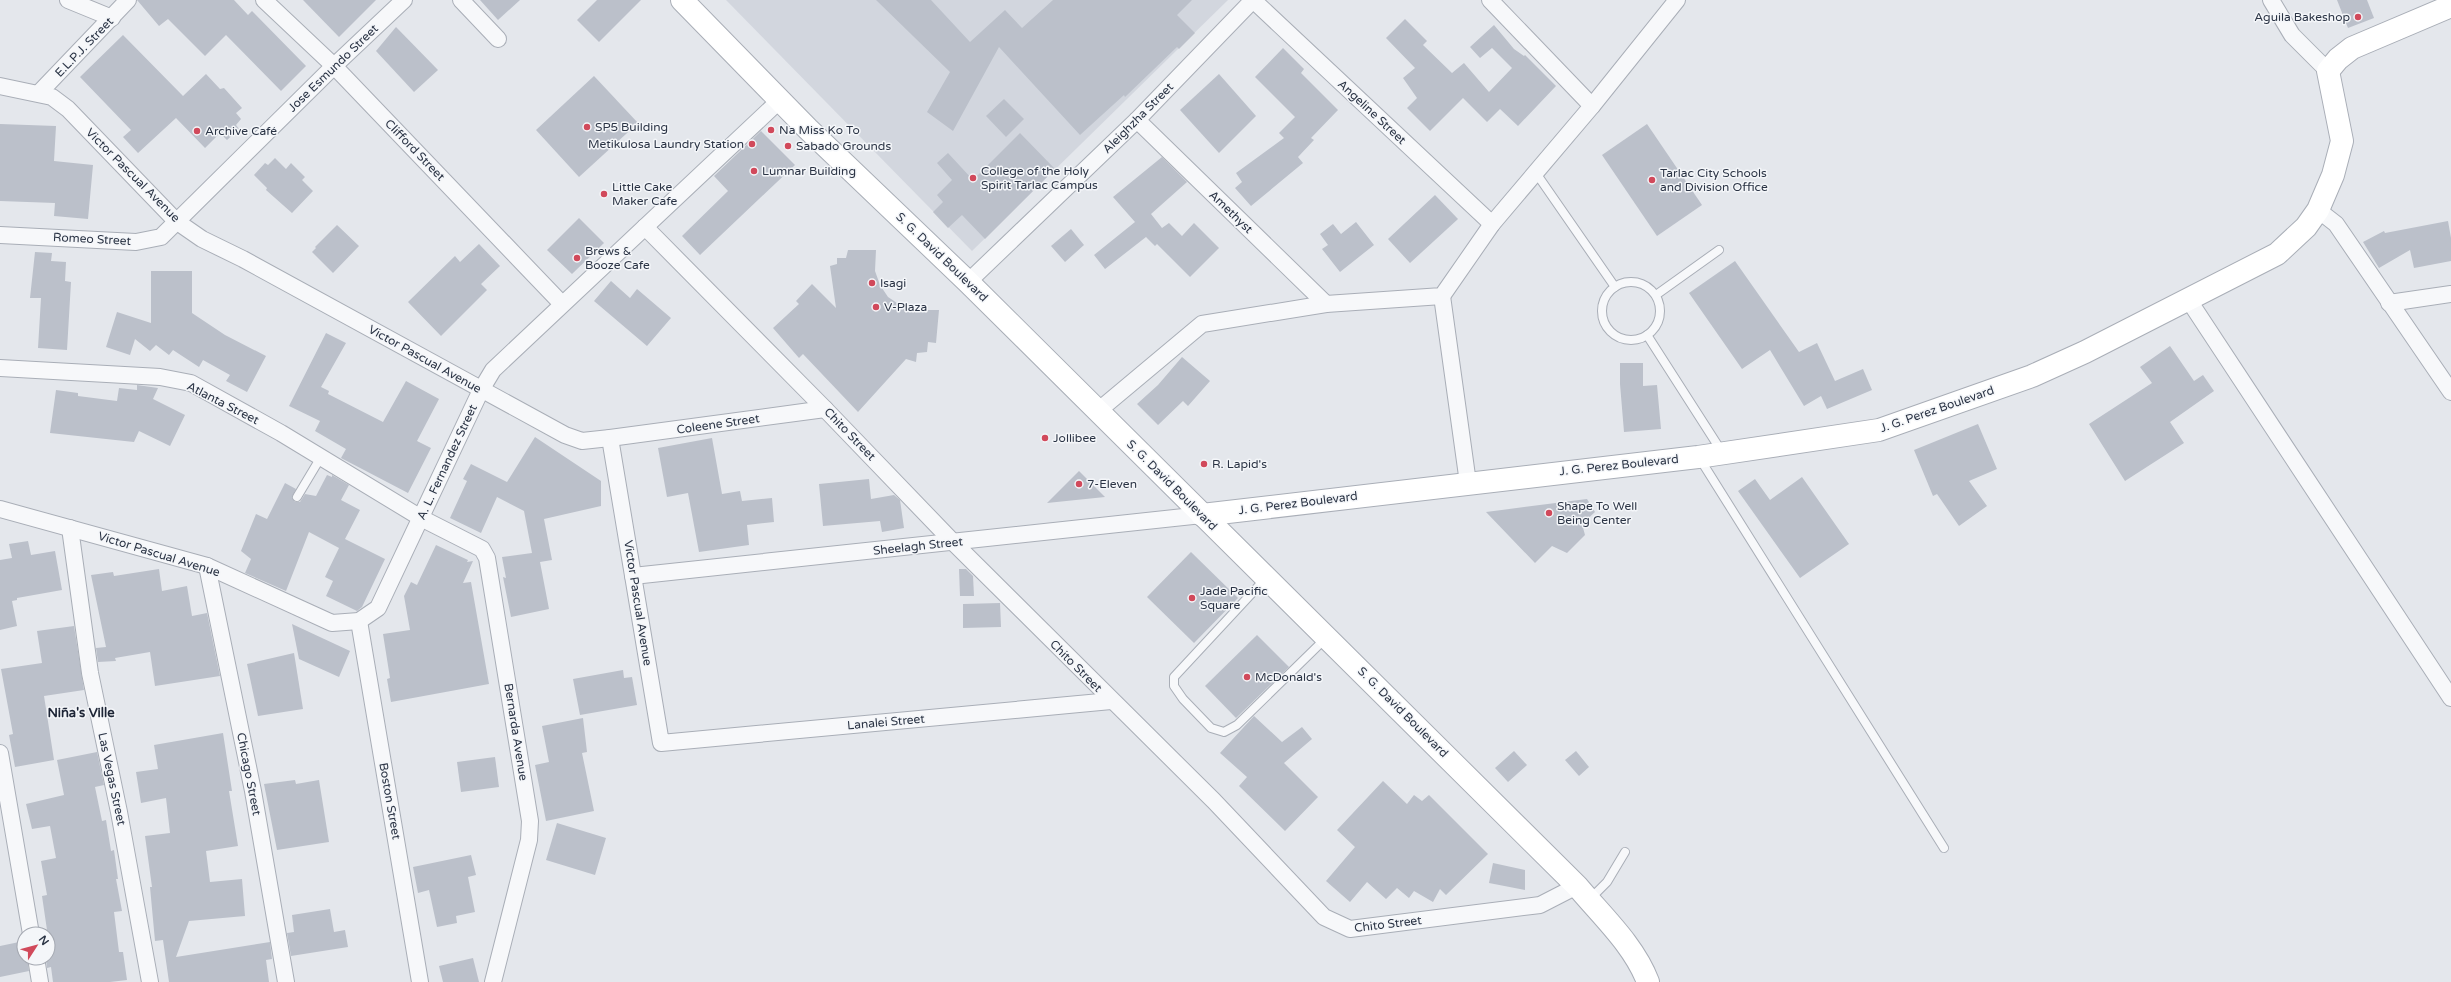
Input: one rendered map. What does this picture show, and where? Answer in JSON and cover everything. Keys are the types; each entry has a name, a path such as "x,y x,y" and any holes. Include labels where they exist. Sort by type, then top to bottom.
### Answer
{"street":[{"path":"68,0 112,18"},
{"name":"E.L.P.J. Street","path":"39,93 128,0"},
{"name":"Clifford Street","path":"264,0 334,66 562,304"},
{"name":"Jose Esmundo Street","path":"176,221 334,66 404,0"},
{"path":"461,0 498,39"},
{"name":"S. G. David Boulevard","path":"682,0 780,100 968,282 1583,893 1621,936 1648,982"},
{"name":"Aleighzha Street","path":"968,282 1137,120 1253,0"},
{"name":"Angeline Street","path":"1253,0 1492,224"},
{"path":"1490,0 1592,106"},
{"path":"1468,483 1442,296 1492,224 1592,106 1677,0"},
{"path":"2271,0 2292,35 2328,71 2338,59 2352,48 2451,6"},
{"name":"J. G. Perez Boulevard","path":"1202,515 1723,453 1879,430 2032,376 2086,352 2276,254 2306,227 2318,210 2333,175 2342,141 2328,71"},
{"name":"Victor Pascual Avenue","path":"0,86 39,93 52,97 68,109 176,221 202,239 243,258 481,390 566,435 582,441 610,438 661,742"},
{"name":"A. L. Fernandez Street","path":"359,621 378,608 481,390 493,370 780,100"},
{"name":"Amethyst","path":"1137,120 1326,304"},
{"path":"2318,210 2336,224 2451,392"},
{"name":"Romeo Street","path":"0,235 136,242 161,237 176,221"},
{"name":"Chito Street","path":"645,227 825,409 953,542 1111,701 1214,801 1324,917 1350,929 1540,905 1583,893"},
{"path":"2389,303 2451,294"},
{"path":"1098,411 1202,324 1326,304 1442,296"},
{"path":"2188,299 2451,698"},
{"name":"Atlanta Street","path":"0,368 160,377 191,383 320,457 421,518"},
{"name":"Coleene Street","path":"610,438 825,409"},
{"name":"Victor Pascual Avenue","path":"0,509 208,566 332,623 359,621"},
{"name":"Sheelagh Street","path":"634,576 1202,515"},
{"name":"Bernarda Avenue","path":"421,518 482,549 488,558 530,821 529,840 492,982"},
{"name":"Las Vegas Street","path":"70,528 90,673 119,812 150,982"},
{"name":"Chicago Street","path":"208,566 253,792 286,982"},
{"name":"Boston Street","path":"359,621 420,982"},
{"name":"Lanalei Street","path":"661,742 1111,701"},
{"path":"0,753 30,926"},
{"path":"37,966 40,982"}],"lane":[{"path":"1536,173 1615,287"},
{"path":"1656,295 1718,250"},
{"path":"1632,282 1641,283 1656,295 1660,312 1659,321 1647,335 1628,340 1618,337 1607,327 1602,313 1603,303 1608,294 1615,287 1632,282"},
{"path":"1647,335 1723,453"},
{"path":"1698,456 1944,848"},
{"path":"297,497 320,457"},
{"path":"1266,578 1174,677 1174,686 1183,699 1211,728 1224,732 1237,725 1327,637"},
{"path":"1583,893 1607,882 1625,852"}],"shaded area":[{"name":"College of the Holy Spirit Tarlac Campus","path":"726,0 1228,0 972,251"}],"building":[{"path":"137,0 234,0 248,15 252,11 306,66 281,91 226,35 205,56 168,19 159,26"},
{"path":"303,0 376,0 339,37"},
{"path":"480,0 520,0 498,20"},
{"path":"597,0 641,0 599,42 577,20"},
{"path":"876,0 931,0 970,42 1005,10 1022,28 1053,0 1192,0 1177,15 1195,33 1179,49 1177,47 1125,97 1124,95 1080,135 999,47 953,131 927,112 950,72"},
{"path":"2337,0 2367,0 2374,18 2348,28"},
{"path":"1405,19 1427,41 1423,45 1452,73 1464,63 1489,92 1512,68 1492,48 1480,58 1470,47 1494,25 1514,49 1524,56 1525,55 1556,86 1518,126 1500,109 1487,122 1463,98 1430,131 1407,108 1417,98 1403,78 1415,68 1386,38"},
{"path":"396,27 438,70 414,92 376,51"},
{"path":"123,35 183,96 206,74 220,89 224,88 242,108 236,113 241,119 236,125 239,129 227,140 220,133 205,148 176,118 138,153 123,137 131,130 80,77"},
{"path":"1283,48 1304,69 1301,73 1338,110 1311,138 1314,140 1298,157 1303,163 1251,206 1235,188 1242,182 1236,173 1284,138 1279,133 1295,117 1255,77"},
{"path":"1219,74 1256,116 1219,153 1180,110"},
{"name":"SP5 Building","path":"594,76 638,123 579,177 536,130"},
{"path":"1004,99 1024,119 1006,137 986,116"},
{"path":"0,124 56,126 54,161 93,165 88,219 54,216 55,203 0,201"},
{"name":"Tarlac City Schools and Division Office","path":"1647,124 1702,205 1657,236 1602,155"},
{"name":"Lumnar Building","path":"761,131 795,165 700,255 682,236 728,191 714,176"},
{"path":"1020,133 1055,169 985,239 962,215 948,228 933,212 943,202 937,195 952,180 937,163 948,153 973,180"},
{"path":"1162,157 1187,182 1151,214 1162,228 1169,223 1182,236 1194,223 1219,248 1190,277 1157,244 1155,246 1146,237 1105,269 1094,255 1135,222 1113,197"},
{"path":"275,158 286,169 291,163 305,177 302,180 313,191 292,213 266,190 267,188 254,175 265,163 268,165"},
{"path":"1435,195 1458,219 1410,263 1388,239"},
{"path":"579,218 604,243 572,274 547,250"},
{"path":"2448,221 2451,238 2451,261 2414,268 2410,250 2379,268 2363,242 2384,231 2385,233"},
{"path":"1356,222 1374,245 1340,272 1322,249 1328,245 1320,234 1333,224 1341,234"},
{"path":"337,225 359,246 333,273 312,252"},
{"path":"1071,229 1084,245 1065,262 1051,246"},
{"path":"479,244 500,266 481,284 487,290 441,336 408,302 455,256 460,262"},
{"path":"848,250 876,250 875,271 880,285 888,297 900,305 913,310 939,310 936,343 928,342 927,352 917,353 916,362 906,359 858,412 803,354 799,358 773,328 799,304 796,301 812,284 836,308 830,266 837,264 837,258 846,258"},
{"path":"35,252 52,253 51,261 66,262 65,281 71,282 67,350 38,348 41,298 30,298"},
{"path":"1735,261 1799,352 1817,343 1835,381 1863,369 1872,390 1827,409 1821,396 1804,406 1770,350 1742,369 1689,293"},
{"path":"151,271 192,271 192,313 225,335 266,356 247,392 226,381 230,375 203,360 199,367 173,350 169,355 156,345 150,351 135,339 130,355 106,347 117,312 151,323"},
{"path":"611,281 630,298 637,289 671,318 647,346 594,301"},
{"path":"326,333 346,343 321,387 329,391 328,394 383,422 406,381 439,399 417,441 431,448 408,493 341,458 346,449 315,431 320,421 289,406"},
{"path":"2170,346 2194,381 2203,375 2214,391 2170,422 2184,443 2125,481 2089,424 2152,383 2140,367"},
{"path":"1182,357 1210,381 1188,406 1183,401 1158,425 1137,404 1158,385"},
{"path":"1620,363 1643,363 1643,386 1657,385 1661,429 1624,432 1620,384"},
{"path":"137,385 158,388 153,399 185,415 170,446 139,431 134,442 50,433 56,390 78,393 78,396 117,401 119,388 137,390"},
{"path":"1978,424 1997,469 1969,481 1987,506 1959,526 1937,494 1933,496 1914,450"},
{"path":"535,437 601,481 601,506 544,519 552,560 540,562 549,609 511,617 503,577 506,578 502,557 532,553 524,511 497,497 481,533 450,518 467,481 463,479 471,464 507,482"},
{"path":"712,438 722,494 740,491 742,501 772,498 774,522 747,525 749,545 699,552 688,493 667,497 658,448"},
{"name":"7-Eleven","path":"1079,471 1105,497 1047,503"},
{"path":"327,475 332,477 332,475 349,485 341,500 360,510 345,539 385,559 362,607 357,611 326,596 333,581 325,577 339,548 309,532 286,591 245,573 251,559 241,551 256,514 267,519 285,483 296,489 292,497 295,502 300,502 305,494 316,496"},
{"path":"1802,477 1849,544 1800,578 1738,491 1755,479 1770,500"},
{"path":"869,479 871,499 894,495 900,500 904,528 882,532 880,521 823,526 819,484"},
{"path":"1587,499 1595,512 1582,524 1585,535 1567,553 1552,546 1535,563 1486,512"},
{"path":"28,541 31,555 55,551 62,590 17,598 17,600 12,601 17,626 0,630 0,560 12,558 9,544"},
{"path":"436,545 468,560 467,562 473,561 463,583 471,582 489,684 391,702 387,679 390,678 383,634 410,630 404,596 411,582 417,585"},
{"name":"Jade Pacific Square","path":"1191,552 1238,598 1194,643 1147,597"},
{"path":"159,569 162,591 187,586 192,616 207,613 220,676 155,686 150,652 115,658 116,661 98,662 96,648 106,647 91,575 113,572 114,576"},
{"path":"959,569 966,569 973,576 974,596 960,596"},
{"path":"1000,603 1001,627 963,628 963,604"},
{"path":"292,624 350,651 339,677 299,659"},
{"path":"74,626 84,690 44,696 54,760 15,767 9,735 13,734 1,669 42,663 37,631"},
{"name":"McDonald's","path":"1257,635 1289,667 1236,718 1205,686"},
{"path":"294,653 303,709 258,716 247,664"},
{"path":"623,670 624,678 632,677 637,705 580,715 573,679"},
{"path":"1254,716 1282,742 1302,727 1312,739 1284,763 1318,797 1285,831 1239,786 1247,777 1220,753"},
{"path":"583,718 587,752 582,753 594,811 546,821 535,765 549,762 542,726"},
{"path":"223,733 232,791 229,791 238,846 206,851 210,882 242,879 245,916 189,921 176,957 270,942 272,959 266,960 269,982 169,982 163,940 155,941 150,887 152,887 145,836 170,833 166,798 141,803 136,772 158,769 154,745"},
{"path":"1514,751 1527,765 1508,782 1495,768"},
{"path":"1576,751 1589,767 1579,776 1565,760"},
{"path":"97,752 104,785 95,787 102,821 106,820 111,851 114,850 118,879 116,879 122,911 114,912 119,952 123,952 127,980 110,982 53,982 51,967 47,968 47,966 56,966 56,926 46,926 42,896 47,895 41,861 56,858 50,826 32,829 26,804 64,795 57,760"},
{"path":"495,757 499,787 461,792 457,762"},
{"path":"295,780 296,784 319,780 329,842 277,850 264,784"},
{"path":"1383,781 1407,804 1414,795 1422,801 1429,795 1488,854 1446,895 1440,889 1433,902 1414,891 1409,898 1397,888 1386,899 1367,882 1350,902 1326,881 1355,847 1337,830"},
{"path":"557,823 606,838 595,875 546,860"},
{"path":"471,855 476,875 468,877 475,912 456,916 457,923 437,927 429,890 418,893 413,867"},
{"path":"1493,863 1525,870 1525,890 1489,883"},
{"path":"330,909 334,932 345,930 348,947 291,956 287,933 294,932 292,915"},
{"path":"16,943 16,966 28,966 29,971 0,977 0,946"},
{"path":"473,958 479,982 443,982 439,966"}],"place":[{"name":"Aguila Bakeshop","path":"2358,17"},
{"name":"SP5 Building","path":"587,127"},
{"name":"Na Miss Ko To","path":"771,130"},
{"name":"Archive Café","path":"197,131"},
{"name":"Metikulosa Laundry Station","path":"752,144"},
{"name":"Sabado Grounds","path":"788,146"},
{"name":"Lumnar Building","path":"754,171"},
{"name":"College of the Holy Spirit Tarlac Campus","path":"973,178"},
{"name":"Tarlac City Schools and Division Office","path":"1652,180"},
{"name":"Little Cake Maker Cafe","path":"604,194"},
{"name":"Brews & Booze Cafe","path":"577,258"},
{"name":"Isagi","path":"872,283"},
{"name":"V-Plaza","path":"876,307"},
{"name":"Jollibee","path":"1045,438"},
{"name":"R. Lapid's","path":"1204,464"},
{"name":"7-Eleven","path":"1079,484"},
{"name":"Shape To Well Being Center","path":"1549,513"},
{"name":"Jade Pacific Square","path":"1192,598"},
{"name":"McDonald's","path":"1247,677"}],"district":[{"name":"Niña's Ville","path":"81,712"}]}
